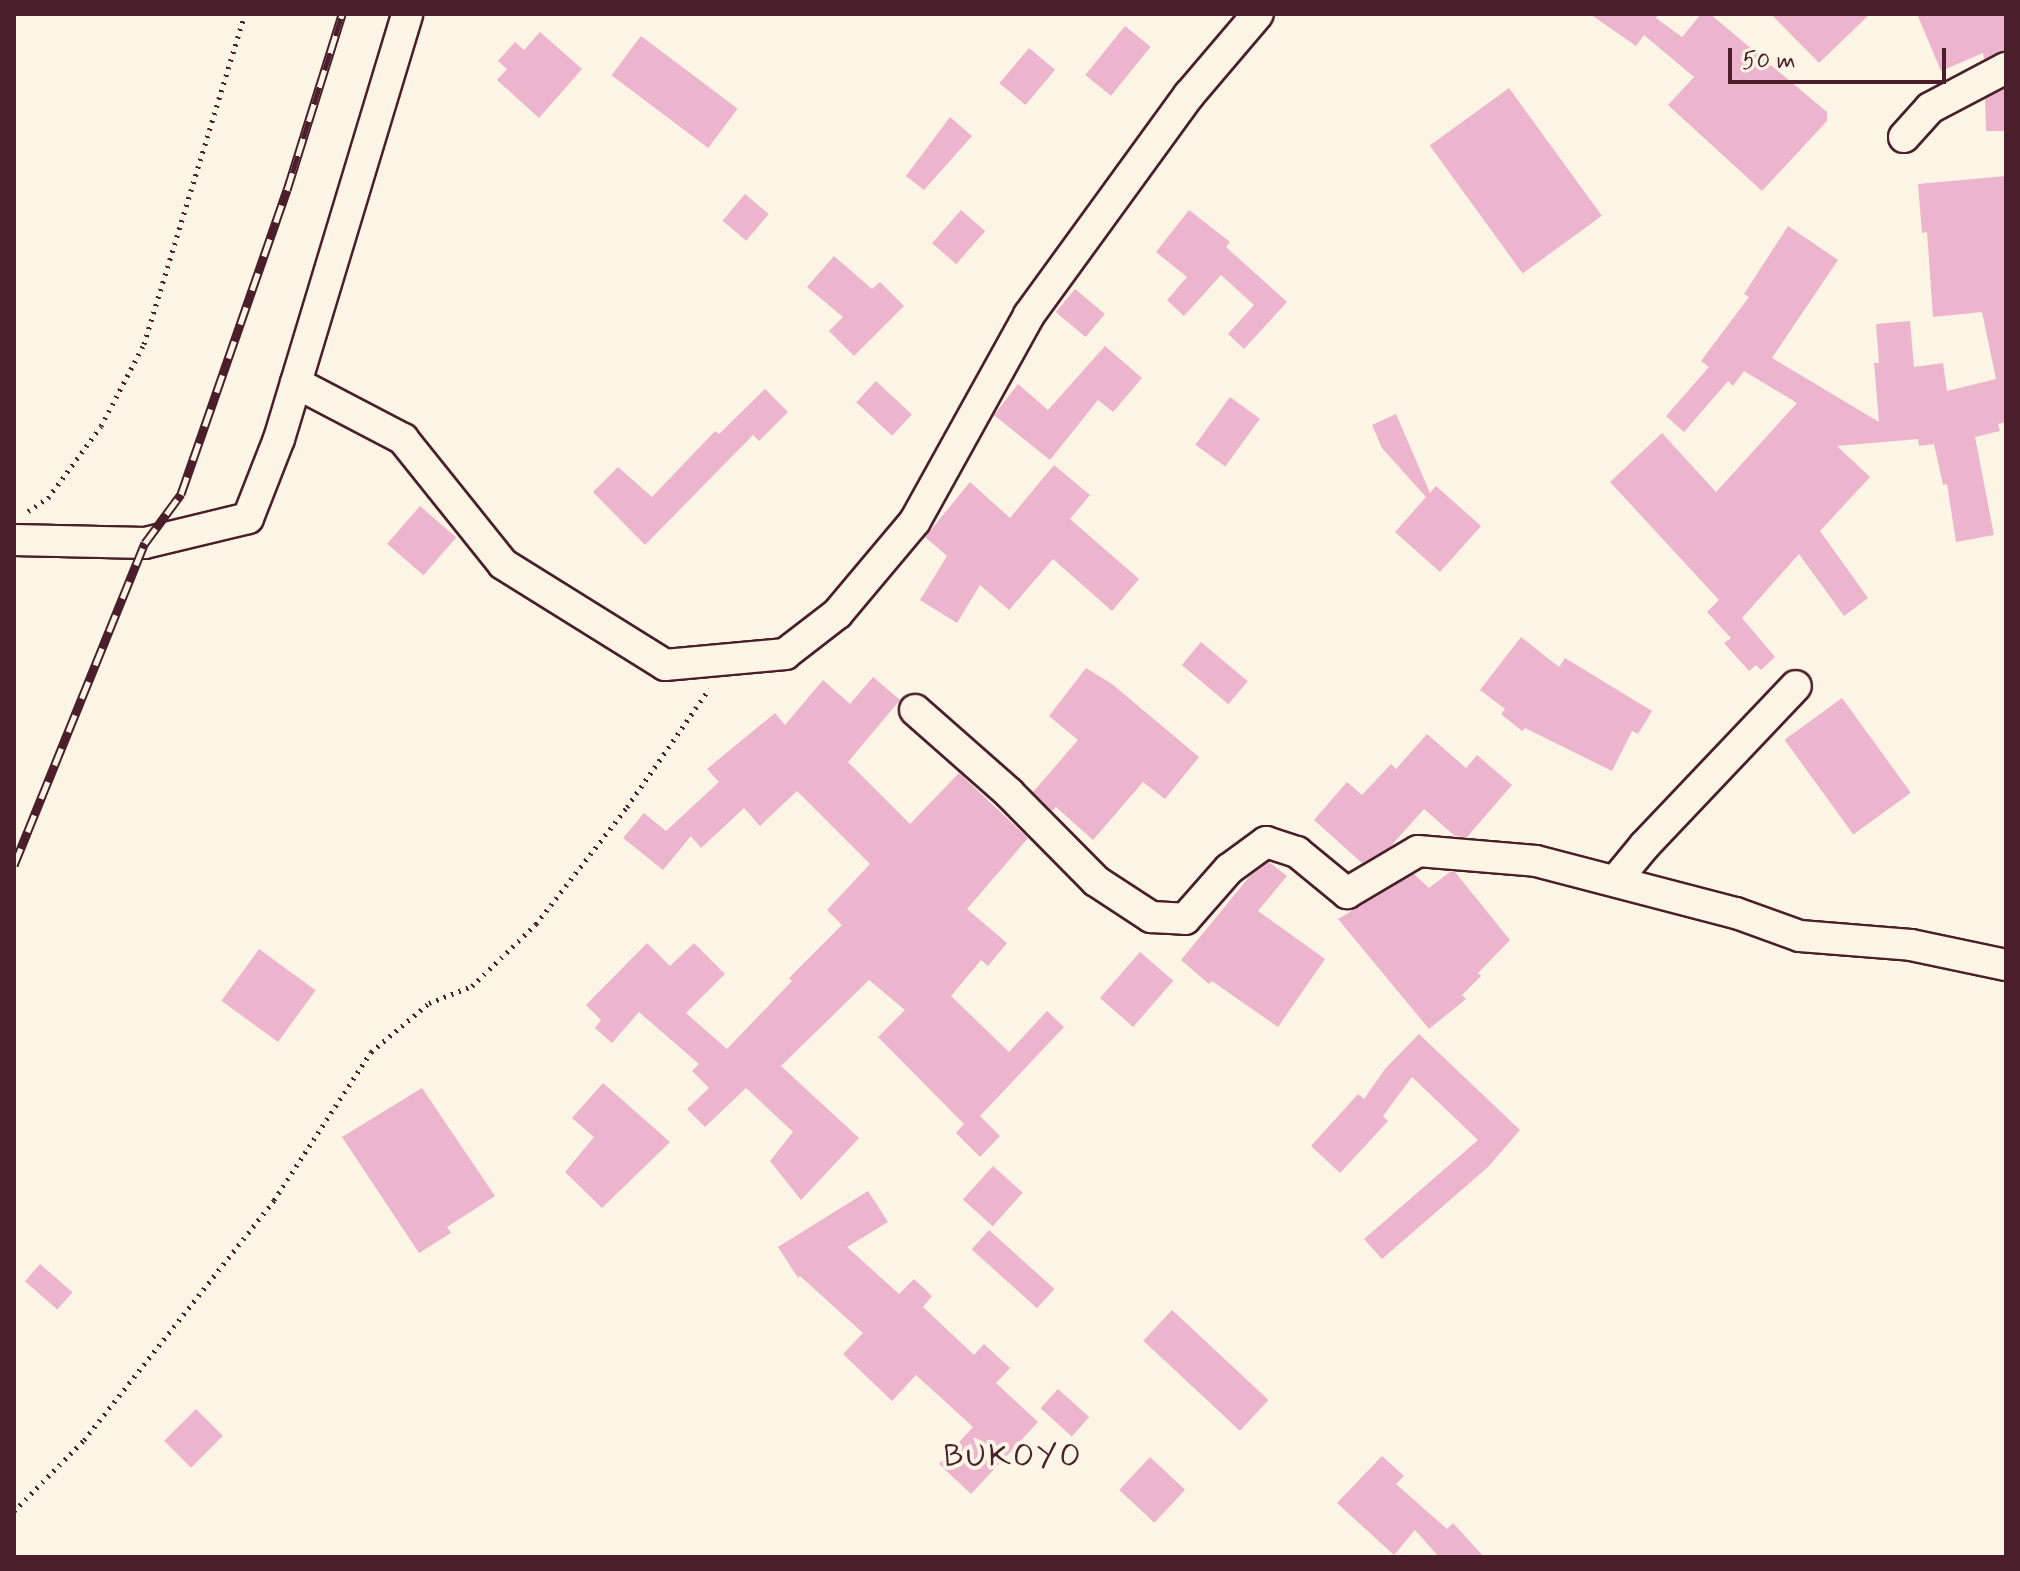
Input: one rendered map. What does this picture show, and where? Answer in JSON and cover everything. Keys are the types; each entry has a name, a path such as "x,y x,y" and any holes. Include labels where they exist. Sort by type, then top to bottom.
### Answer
{"street":[{"path":"20,527 145,543 248,518 279,439 407,14"},
{"path":"296,383 403,439 503,564 665,665 785,654 837,614 915,521 1029,315 1189,95 1258,14"},
{"path":"1904,137 1930,108 2006,68"},
{"path":"1616,880 1645,845 1796,686"},
{"path":"915,710 1009,793 1096,881 1151,917 1185,919 1229,869 1266,842 1297,852 1347,893 1418,851 1536,861 1736,913 1800,936 1911,945 2006,965"}],"path":[{"path":"20,527 48,498 101,426 144,344 245,14"},
{"path":"14,1511 84,1440 265,1212 371,1052 429,1003 472,986 536,924 627,807 730,659"}],"building":[{"path":"1590,14 1659,14 1656,18 1682,37 1701,14 1710,14 1827,112 1827,121 1762,191 1668,105 1694,77 1644,35 1636,46"},
{"path":"1771,14 1870,14 1819,63"},
{"path":"1917,14 2006,14 2006,50 1984,59 1983,53 1941,71"},
{"path":"1125,26 1151,47 1111,96 1085,75"},
{"path":"540,32 582,69 539,118 497,80 507,69 498,61 515,42 524,50"},
{"path":"641,36 738,109 708,148 612,75"},
{"path":"1029,48 1055,70 1025,105 999,83"},
{"path":"1509,88 1602,216 1523,273 1430,146"},
{"path":"2006,88 2006,131 1986,131 1985,99"},
{"path":"950,117 972,136 924,190 906,176"},
{"path":"2006,176 2006,422 1998,424 2000,431 1975,437 1994,535 1956,542 1947,484 1943,485 1934,444 1919,446 1918,439 1837,446 1870,477 1820,531 1868,598 1844,616 1799,554 1742,618 1775,657 1761,670 1756,665 1749,671 1724,643 1731,638 1707,612 1719,600 1610,482 1662,433 1716,492 1797,403 1744,371 1733,386 1728,381 1684,432 1666,416 1709,367 1701,361 1749,297 1744,294 1788,226 1838,260 1772,358 1879,422 1874,363 1879,363 1876,324 1910,321 1914,367 1943,363 1947,391 1996,379 1982,312 1933,317 1927,232 1922,233 1918,184"},
{"path":"745,194 769,214 746,241 723,221"},
{"path":"961,210 985,231 956,264 932,243"},
{"path":"1189,210 1230,242 1226,247 1287,302 1244,349 1228,334 1254,305 1221,275 1184,316 1167,300 1187,277 1156,252"},
{"path":"834,256 872,289 880,282 904,306 854,356 829,331 843,317 807,287"},
{"path":"1075,289 1105,314 1086,337 1056,312"},
{"path":"1105,346 1142,378 1113,412 1098,400 1050,460 994,415 1018,384 1048,410"},
{"path":"876,381 912,414 892,436 856,402"},
{"path":"765,389 788,412 759,441 753,435 645,545 593,492 618,467 652,497 715,431 719,434"},
{"path":"1230,397 1260,419 1225,466 1195,445"},
{"path":"1396,414 1430,493 1436,486 1481,526 1440,572 1395,532 1426,497 1382,448 1372,425"},
{"path":"1054,465 1090,495 1070,519 1139,579 1112,611 1053,559 1009,610 980,585 957,623 920,600 947,556 925,537 970,482 1010,518"},
{"path":"420,506 456,537 423,575 387,544"},
{"path":"1521,637 1559,667 1565,658 1652,711 1638,734 1632,731 1612,771 1525,728 1522,731 1501,714 1505,709 1480,690"},
{"path":"1201,642 1248,681 1228,704 1182,665"},
{"path":"1086,668 1112,684 1199,757 1165,799 1143,782 1093,840 1056,807 1052,811 1033,792 1078,740 1049,716"},
{"path":"873,677 900,700 848,762 910,824 959,773 1028,838 967,909 1007,943 988,966 981,960 951,996 1009,1052 1047,1011 1064,1027 980,1116 1000,1136 980,1157 956,1133 964,1124 878,1037 905,1010 869,980 781,1066 859,1138 801,1200 770,1161 793,1132 746,1088 705,1127 687,1109 709,1088 692,1071 699,1064 639,1012 612,1043 595,1028 601,1020 586,1005 647,943 670,966 694,943 725,974 686,1013 727,1049 792,981 789,978 842,925 827,910 870,864 797,791 760,826 744,808 701,848 691,836 663,870 623,838 644,813 666,831 719,782 707,769 775,713 785,725 823,680 850,704"},
{"path":"1842,698 1911,793 1853,834 1785,740"},
{"path":"1427,734 1466,768 1477,755 1512,785 1467,837 1455,836 1424,809 1390,847 1362,863 1314,820 1347,782 1362,795 1391,764 1396,769"},
{"path":"1269,862 1287,876 1258,911 1325,959 1278,1027 1212,981 1209,984 1181,960 1250,876"},
{"path":"1450,872 1455,872 1510,940 1478,973 1481,976 1462,995 1466,999 1429,1029 1338,919 1414,874 1429,888"},
{"path":"259,949 316,990 278,1042 221,1001"},
{"path":"1140,952 1173,981 1133,1027 1100,998"},
{"path":"1419,1034 1520,1130 1488,1167 1382,1259 1364,1239 1478,1140 1412,1077 1383,1116 1388,1121 1340,1173 1311,1146 1358,1094 1364,1099 1385,1069"},
{"path":"603,1083 670,1142 602,1208 565,1172 594,1137 572,1118"},
{"path":"422,1088 495,1196 447,1227 451,1233 419,1253 342,1137"},
{"path":"993,1166 1023,1193 993,1226 963,1199"},
{"path":"868,1191 888,1222 847,1247 899,1294 914,1279 932,1296 923,1307 974,1355 984,1344 1010,1368 996,1383 1038,1422 971,1494 939,1464 973,1427 916,1375 892,1401 843,1354 863,1333 800,1276 798,1278 778,1247"},
{"path":"989,1230 1054,1289 1037,1308 972,1249"},
{"path":"40,1264 72,1292 57,1310 25,1281"},
{"path":"1172,1310 1269,1400 1240,1431 1143,1341"},
{"path":"1058,1389 1089,1417 1072,1436 1041,1408"},
{"path":"196,1409 223,1436 191,1468 164,1441"},
{"path":"1382,1456 1404,1476 1396,1484 1447,1529 1453,1523 1484,1557 1439,1557 1415,1530 1394,1555 1337,1503"},
{"path":"1150,1457 1185,1490 1154,1523 1119,1490"}],"railway":[{"path":"14,865 145,543 181,494 287,190 342,14"}],"district":[{"name":"BUKOYO","path":"1013,1457"}]}
